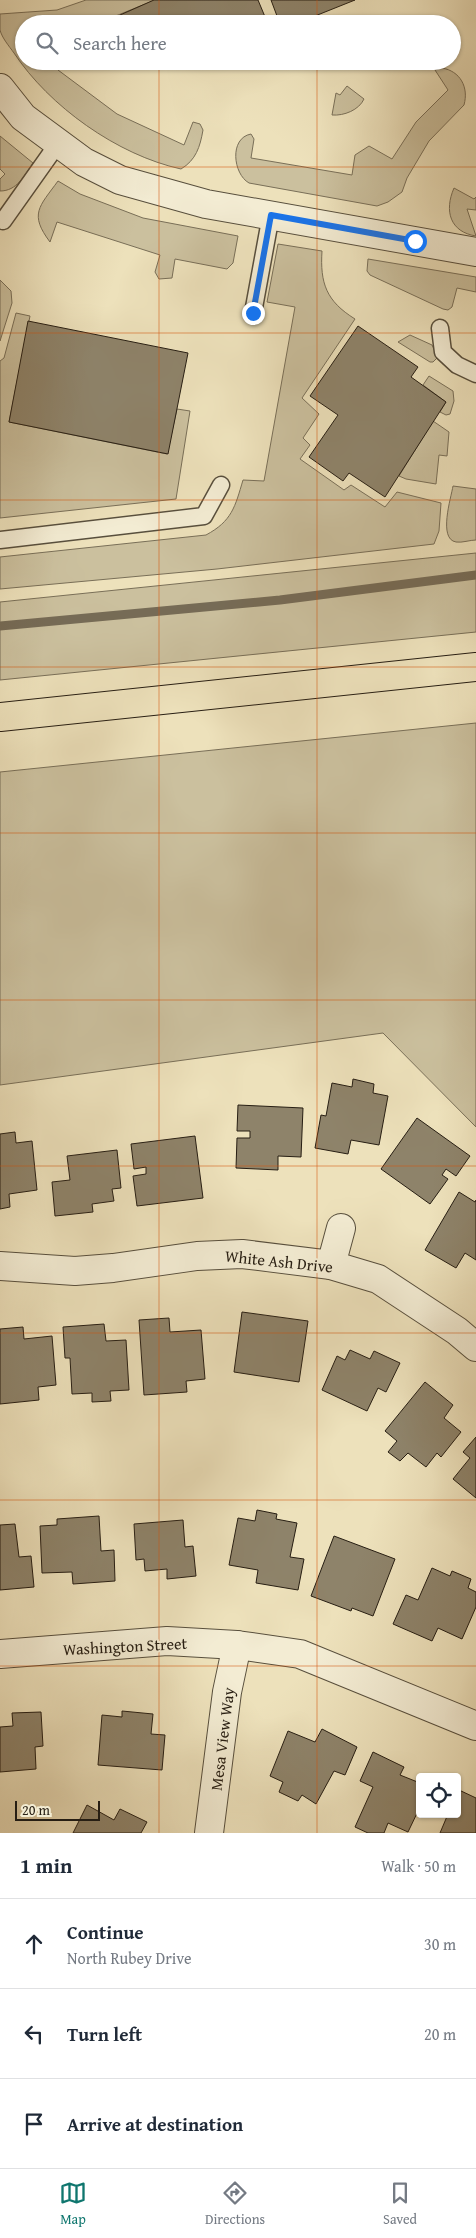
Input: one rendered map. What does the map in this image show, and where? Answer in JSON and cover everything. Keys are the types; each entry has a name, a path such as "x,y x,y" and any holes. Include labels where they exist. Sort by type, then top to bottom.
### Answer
{"highway":[{"path":"0,717 476,667"}],"street":[{"path":"0,88 23,117 84,162 120,180 206,204 476,252"},
{"path":"331,1265 341,1228"},
{"name":"White Ash Drive","path":"0,1266 76,1271 113,1268 197,1256 242,1254 331,1265 378,1279 457,1331 476,1347"},
{"name":"Washington Street","path":"0,1654 166,1641 237,1645 300,1654 476,1726"},
{"name":"Mesa View Way","path":"209,1833 227,1692 237,1645"}],"lane":[{"path":"3,221 59,142"},
{"path":"253,313 271,215"},
{"path":"440,328 443,352 457,365 476,374"},
{"path":"0,540 204,516 221,485"}],"shaded area":[{"path":"86,0 155,0 118,15 15,15 15,54 1,33 0,14 57,10"},
{"path":"27,70 58,70 117,114 184,145 193,122 200,124 203,130 199,147 190,162 181,169 133,152 87,126 46,92"},
{"path":"435,70 448,70 458,76 464,86 464,105 429,141 407,178 402,192 388,202 377,206 249,183 239,172 236,149 244,137 251,134 254,139 251,158 352,175 355,155 369,146 392,159 416,122 448,90"},
{"path":"347,86 364,99 362,103 351,111 332,115 336,93 340,95"},
{"path":"0,136 33,163 16,186 0,191 0,179 5,174 0,169"},
{"path":"58,181 80,194 143,218 238,236 233,263 227,269 175,259 172,278 159,279 155,272 160,255 57,222 50,242 38,217 42,204"},
{"path":"454,188 474,199 476,197 476,210 467,209 476,236 460,230 451,219 450,205"},
{"path":"278,244 322,251 322,273 327,290 337,305 355,319 302,398 319,414 303,438 310,445 300,459 344,490 351,485 385,507 397,492 441,503 439,531 434,544 217,569 0,589 0,557 206,535 227,519 235,506 243,480 264,481 295,307 267,302"},
{"path":"368,259 476,277 476,292 457,288 452,307 448,310 443,309 370,275 367,271"},
{"path":"0,280 11,291 12,303 0,341"},
{"path":"16,313 30,316 9,422 167,454 177,409 190,411 176,499 0,518 0,361 4,358"},
{"path":"410,335 432,345 438,357 433,362 430,362 398,342"},
{"path":"429,376 453,391 454,401 450,414 446,415 440,412 446,402 423,385"},
{"path":"433,421 449,432 447,456 439,455 436,484 399,476"},
{"path":"453,486 476,489 476,540 456,542 448,534 447,517"},
{"path":"476,553 476,632 0,680 0,602"},
{"path":"476,723 476,1127 383,1033 0,1085 0,772"}],"building":[{"path":"154,0 258,0 264,15 120,15"},
{"path":"271,0 355,0 318,15 277,15"},
{"path":"28,321 188,353 168,454 9,422"},
{"path":"358,326 418,367 411,377 446,402 385,497 349,473 343,481 309,457 338,415 310,396"},
{"path":"353,1079 374,1084 373,1093 388,1096 379,1145 351,1140 348,1154 315,1148 321,1115 326,1116 332,1083 352,1087"},
{"path":"238,1105 303,1108 301,1157 278,1156 278,1170 236,1168 237,1138 250,1138 250,1131 237,1131"},
{"path":"417,1118 470,1156 456,1176 446,1169 442,1175 448,1179 430,1204 381,1169"},
{"path":"15,1132 16,1143 32,1141 37,1190 9,1194 10,1207 0,1209 0,1134"},
{"path":"195,1136 203,1198 137,1206 133,1176 146,1174 146,1167 134,1169 131,1144"},
{"path":"117,1150 121,1188 112,1189 114,1201 92,1204 93,1212 55,1216 52,1182 70,1180 67,1156"},
{"path":"459,1192 475,1202 476,1200 476,1260 465,1253 456,1268 425,1250"},
{"path":"242,1312 308,1321 299,1382 234,1372"},
{"path":"169,1318 170,1332 201,1330 205,1379 186,1381 187,1392 144,1395 139,1320"},
{"path":"104,1324 106,1341 126,1340 129,1390 110,1391 111,1401 92,1402 92,1393 72,1394 70,1358 65,1358 63,1327"},
{"path":"23,1327 24,1339 52,1336 56,1385 38,1387 39,1400 0,1404 0,1329"},
{"path":"350,1350 370,1359 374,1351 400,1363 386,1392 378,1388 367,1411 322,1390 337,1356 345,1360"},
{"path":"425,1382 453,1405 444,1418 461,1432 441,1457 437,1453 426,1467 408,1453 400,1461 388,1452 397,1441 385,1431"},
{"path":"476,1437 476,1498 453,1479 470,1458 463,1452"},
{"path":"257,1510 277,1514 276,1519 297,1523 290,1557 304,1559 298,1590 256,1583 258,1570 229,1565 238,1518 255,1521"},
{"path":"99,1516 101,1551 114,1550 115,1581 73,1584 72,1572 42,1573 40,1526 57,1525 57,1519"},
{"path":"183,1520 185,1547 193,1546 196,1576 167,1579 167,1569 145,1571 144,1559 136,1560 134,1524"},
{"path":"15,1524 19,1557 31,1556 34,1587 0,1590 0,1525"},
{"path":"334,1536 395,1559 373,1616 352,1608 351,1611 311,1596"},
{"path":"432,1568 450,1576 452,1571 471,1579 468,1588 476,1592 476,1607 462,1639 438,1628 432,1641 393,1624 406,1595 418,1600"},
{"path":"122,1711 153,1714 151,1734 165,1735 162,1770 98,1765 102,1715 122,1717"},
{"path":"41,1712 43,1746 35,1747 36,1769 0,1772 0,1727 13,1726 12,1713"},
{"path":"322,1729 357,1747 345,1775 334,1771 316,1804 302,1795 298,1801 279,1792 283,1782 270,1776 288,1731 315,1742"},
{"path":"373,1752 404,1767 400,1775 416,1781 416,1815 408,1832 388,1823 384,1833 368,1833 355,1827 373,1787 360,1781"},
{"path":"461,1791 476,1798 476,1833 440,1833 446,1818 461,1818"},
{"path":"87,1805 114,1820 120,1809 147,1822 141,1833 73,1833"}],"waterway":[{"path":"0,626 280,600 476,575"}],"route":[{"path":"253,313 271,215 415,241"}]}
